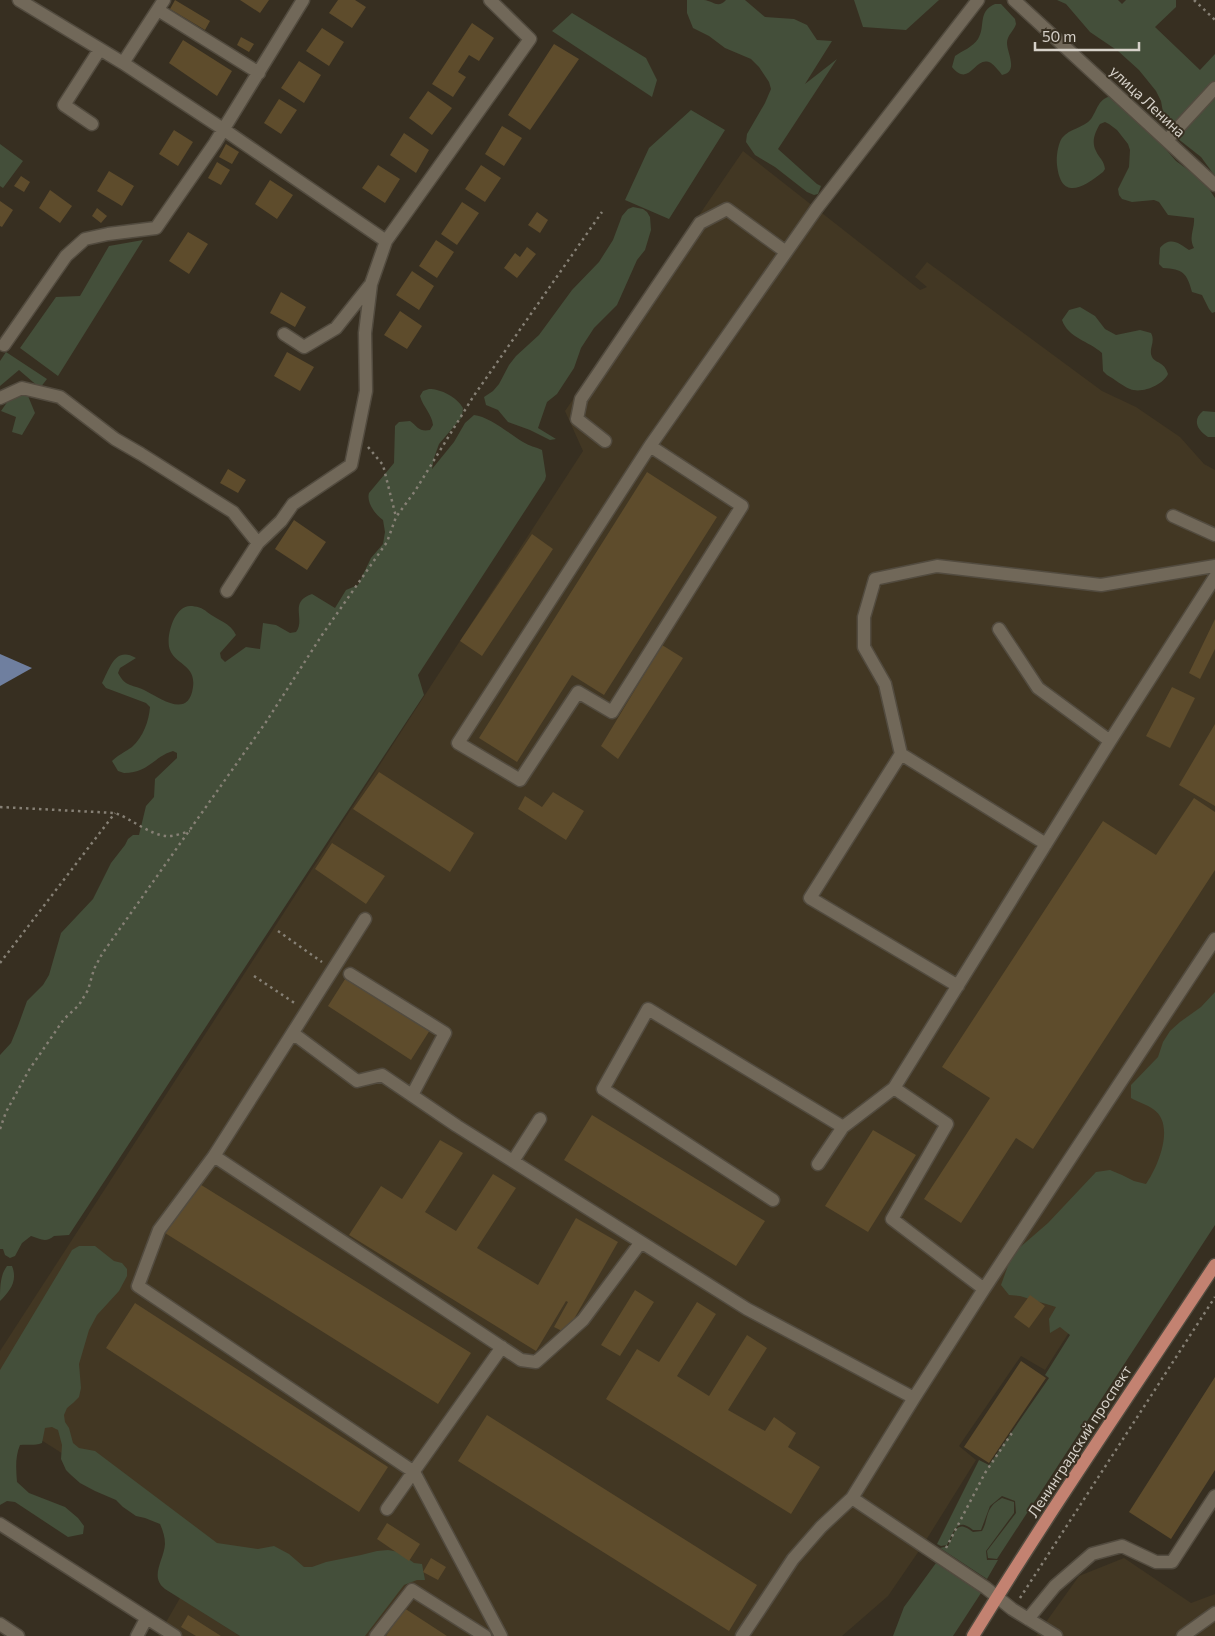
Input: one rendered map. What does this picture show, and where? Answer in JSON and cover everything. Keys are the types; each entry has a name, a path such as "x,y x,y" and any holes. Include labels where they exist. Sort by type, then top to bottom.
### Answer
{"main road":[{"name":"Ленинградский проспект","path":"973,1636 1140,1376 1215,1265"}],"street":[{"path":"19,0 100,49 224,129 386,241"},
{"path":"1,346 66,256 85,239 156,228 215,144 303,0"},
{"path":"227,591 258,543 280,522 293,504 351,465 366,391 365,333 371,284 386,241 530,39 490,0"},
{"path":"650,446 742,506 612,712 578,692 520,780 458,743 650,446 817,208 978,0"},
{"name":"улица Ленина","path":"1014,0 1215,185"},
{"path":"123,64 161,5 259,73"},
{"path":"92,124 64,105 100,49"},
{"path":"1167,140 1215,88"},
{"path":"606,441 577,419 580,399 700,223 727,209 786,252"},
{"path":"284,334 304,347 336,328 371,284"},
{"path":"0,398 22,388 60,396 115,439 233,512 258,543"},
{"path":"1173,516 1215,535"},
{"path":"958,986 810,898 901,754 885,684 864,647 864,617 875,579 937,566 1100,585 1215,566"},
{"path":"818,1164 843,1128 894,1088 1215,577"},
{"path":"999,629 1038,688 1110,742"},
{"path":"901,754 1046,844"},
{"path":"365,919 214,1156 159,1230 138,1286 414,1472 501,1636"},
{"path":"742,1636 793,1558 821,1527 852,1498 984,1289 1215,939"},
{"path":"350,974 445,1033 412,1096"},
{"path":"773,1200 603,1089 648,1008 843,1128"},
{"path":"290,1037 298,1037 357,1082 382,1075 513,1161 747,1309 914,1398"},
{"path":"894,1088 947,1124 892,1219 984,1289"},
{"path":"513,1161 540,1119"},
{"path":"214,1156 521,1360 536,1362 583,1320 641,1242"},
{"path":"387,1509 502,1347"},
{"path":"1028,1620 1055,1586 1092,1554 1122,1546 1156,1562 1172,1562 1215,1496"},
{"path":"852,1498 997,1597 1012,1610 1056,1636"},
{"path":"0,1524 175,1636"},
{"path":"376,1636 412,1590 485,1636"},
{"path":"1183,1636 1215,1613"},
{"path":"137,1636 146,1619"},
{"path":"0,1624 18,1636"}],"path":[{"path":"1194,0 1215,20"},
{"path":"0,1129 6,1112 29,1070 64,1019 79,1005 88,990 94,969 102,954 266,722 322,635 387,542 396,517 415,491 473,397 602,212"},
{"path":"357,435 384,465 396,517"},
{"path":"0,807 115,813 149,830 167,836 190,831"},
{"path":"0,963 115,813"},
{"path":"278,931 333,970"},
{"path":"254,976 306,1012"},
{"path":"1019,1599 1215,1298"},
{"path":"941,1558 985,1473 1014,1430"}],"shaded area":[{"path":"743,151 920,290 927,287 915,277 927,262 1102,391 1136,407 1180,437 1204,464 1215,470 1215,1104 1045,1370 1021,1356 959,1446 976,1460 923,1545 888,1596 842,1636 351,1636 0,1414 0,1351 583,451 565,411"},
{"path":"1124,1558 1191,1603 1215,1594 1215,1636 1036,1636 1079,1576"},
{"path":"180,1598 240,1636 158,1636"}],"green space":[{"path":"687,0 704,0 720,4 726,0 745,0 765,17 794,19 807,25 817,40 832,41 805,84 837,59 778,149 821,186 818,194 814,195 807,192 775,167 755,155 746,142 747,134 771,89 769,82 751,59 725,48 709,36 693,28 687,13"},
{"path":"854,0 939,0 906,30 863,27"},
{"path":"1057,0 1118,0 1122,4 1126,0 1176,0 1176,7 1155,27 1200,70 1215,54 1215,176 1201,157 1177,138 1164,118 1161,101 1156,91 1139,70 1118,51 1090,32 1066,4"},
{"path":"995,4 1001,4 1015,19 1016,24 1007,43 1011,62 1010,70 1002,75 991,63 985,61 968,73 958,73 952,67 955,56 976,42 986,11"},
{"path":"572,13 646,58 657,80 652,97 552,31"},
{"path":"1110,96 1162,145 1176,161 1207,186 1215,198 1215,312 1212,313 1202,295 1192,292 1188,280 1183,273 1163,268 1159,264 1160,248 1167,242 1178,243 1189,250 1194,248 1192,237 1194,218 1168,215 1159,202 1154,200 1132,202 1122,199 1119,195 1118,189 1129,167 1130,150 1128,144 1117,130 1105,122 1100,124 1095,134 1094,144 1096,151 1103,161 1105,169 1103,172 1088,183 1074,188 1063,184 1059,176 1057,158 1058,147 1062,138 1088,122 1100,103"},
{"path":"691,110 725,130 669,219 625,200 649,148"},
{"path":"0,144 23,161 3,188 0,186"},
{"path":"633,207 643,209 650,217 651,230 645,250 637,260 617,305 594,328 581,348 574,368 557,394 547,402 538,428 556,439 550,440 508,422 498,410 486,405 484,397 499,384 516,356 539,335 572,290 599,262 613,240 622,216 628,209"},
{"path":"143,240 58,376 20,348 56,297 80,296 109,246"},
{"path":"1080,307 1095,316 1105,329 1116,335 1140,330 1151,333 1153,339 1152,357 1162,365 1168,374 1162,382 1152,388 1135,390 1127,388 1107,375 1103,371 1102,353 1069,331 1062,320 1069,310"},
{"path":"6,352 47,379 40,388 19,370 0,386 0,361"},
{"path":"429,389 439,390 448,394 457,400 463,408 462,417 439,444 432,469 454,442 465,423 474,415 486,419 525,443 542,450 545,480 418,675 424,695 69,1235 54,1236 46,1240 31,1236 22,1243 15,1256 10,1258 5,1255 3,1249 0,1249 0,1055 11,1043 27,1001 43,985 49,975 61,933 93,899 111,863 128,839 133,835 139,835 146,806 154,797 155,779 177,758 177,753 173,751 160,757 145,768 124,773 118,771 112,761 132,747 142,734 147,723 150,707 146,703 106,688 102,683 114,660 123,655 129,655 136,658 120,668 118,673 124,681 166,702 180,704 186,702 190,697 193,687 192,674 173,655 169,645 172,624 179,611 184,607 201,608 234,631 236,635 220,653 221,658 225,662 246,647 260,649 263,623 276,625 290,633 296,632 299,627 299,606 305,597 312,594 335,608 346,590 358,585 371,558 383,544 385,532 383,520 370,505 369,493 394,463 395,426 399,422 410,421 419,429 430,430 433,425 420,396 423,391"},
{"path":"26,391 35,413 22,435 12,432 16,417 1,411 10,398"},
{"path":"1203,411 1215,412 1215,437 1208,437 1197,425 1198,418"},
{"path":"1215,992 1215,1225 997,1559 988,1558 987,1551 1016,1513 1015,1501 1002,1496 990,1506 981,1530 973,1530 967,1526 959,1525 947,1545 941,1546 937,1544 979,1460 989,1465 1049,1378 1045,1375 1070,1335 1060,1327 1050,1333 1049,1319 1056,1307 1020,1296 1009,1295 1001,1285 1010,1260 1018,1249 1048,1223 1096,1172 1110,1170 1134,1181 1146,1184 1160,1157 1163,1146 1163,1125 1160,1116 1153,1109 1131,1098 1131,1085 1158,1057 1163,1042 1170,1031 1201,1007"},
{"path":"79,1246 95,1246 114,1261 122,1263 127,1269 127,1276 119,1291 97,1315 89,1330 79,1364 81,1388 79,1397 67,1408 64,1415 73,1443 79,1448 95,1451 217,1543 258,1549 274,1546 289,1554 304,1567 312,1567 326,1562 388,1550 399,1552 414,1563 422,1564 425,1580 417,1580 404,1585 365,1636 240,1636 165,1589 158,1579 165,1544 160,1524 136,1516 116,1500 80,1483 71,1475 66,1470 61,1459 62,1445 58,1430 52,1427 45,1428 42,1443 20,1445 16,1468 17,1482 29,1493 65,1507 84,1526 83,1534 68,1537 15,1502 7,1501 0,1505 0,1370 72,1250"},
{"path":"7,1266 12,1266 14,1271 13,1281 10,1289 0,1301 0,1287"},
{"path":"1002,1498 1014,1502 1014,1513 986,1551 987,1560 998,1560 987,1579 940,1548 948,1546 954,1532 959,1527 962,1526 973,1532 982,1531 990,1509"},
{"path":"936,1563 981,1593 953,1636 893,1636 904,1607"}],"water":[{"path":"0,654 32,668 0,686"}],"building":[{"path":"175,0 210,21 205,30 170,9"},
{"path":"240,0 269,0 260,13"},
{"path":"338,0 355,0 366,7 352,28 329,13"},
{"path":"472,23 494,38 479,61 469,55 458,72 466,77 453,97 432,84"},
{"path":"322,28 344,42 329,66 306,51"},
{"path":"241,37 254,44 249,52 237,45"},
{"path":"183,40 232,71 217,96 169,63"},
{"path":"554,44 579,59 530,130 508,115"},
{"path":"299,61 321,75 304,103 281,88"},
{"path":"428,91 452,108 432,135 409,118"},
{"path":"279,99 297,110 281,134 264,123"},
{"path":"502,126 522,138 504,166 485,154"},
{"path":"174,130 193,142 178,166 159,154"},
{"path":"404,133 429,150 416,173 390,155"},
{"path":"226,144 239,152 232,164 219,157"},
{"path":"217,162 230,170 221,185 208,178"},
{"path":"378,165 400,179 385,203 362,188"},
{"path":"481,165 501,178 485,202 465,189"},
{"path":"109,171 134,186 122,206 97,191"},
{"path":"21,176 30,182 24,192 14,186"},
{"path":"270,180 293,195 277,219 255,204"},
{"path":"50,190 72,206 60,223 39,208"},
{"path":"0,201 13,210 2,227 0,226"},
{"path":"462,202 479,213 457,245 441,234"},
{"path":"97,208 107,216 101,223 92,216"},
{"path":"537,212 548,220 540,233 528,225"},
{"path":"188,232 208,244 189,274 169,261"},
{"path":"436,240 454,252 437,278 419,266"},
{"path":"527,247 536,254 517,278 504,268 515,253 520,257"},
{"path":"412,271 434,286 419,310 396,295"},
{"path":"281,292 306,307 295,327 270,313"},
{"path":"400,311 422,326 407,349 384,335"},
{"path":"287,352 314,367 300,391 274,376"},
{"path":"228,469 246,480 238,493 220,483"},
{"path":"647,472 717,517 604,695 572,675 517,762 479,738"},
{"path":"294,520 326,542 307,570 275,549"},
{"path":"532,534 553,549 482,656 460,641"},
{"path":"1215,619 1215,649 1200,679 1189,673"},
{"path":"662,645 683,658 618,759 601,746"},
{"path":"1172,687 1195,698 1170,748 1146,736"},
{"path":"1215,724 1215,806 1179,785"},
{"path":"379,772 474,833 450,872 353,809"},
{"path":"553,792 584,811 566,840 518,809 525,796 542,807"},
{"path":"1194,798 1215,812 1215,870 1033,1149 1016,1138 961,1223 924,1199 990,1098 942,1067 1103,821 1156,855"},
{"path":"332,843 385,876 366,904 315,869"},
{"path":"347,976 430,1030 411,1060 328,1006"},
{"path":"592,1115 765,1221 736,1266 564,1160"},
{"path":"873,1130 916,1155 868,1232 825,1206"},
{"path":"440,1140 463,1153 425,1212 456,1231 493,1174 516,1188 477,1248 538,1285 576,1218 618,1242 566,1333 554,1327 568,1302 566,1301 536,1351 349,1235 381,1186 402,1199"},
{"path":"198,1183 471,1353 438,1404 165,1233"},
{"path":"635,1290 654,1302 620,1356 601,1345"},
{"path":"1030,1295 1045,1306 1029,1328 1014,1317"},
{"path":"697,1302 716,1314 677,1376 709,1396 747,1335 767,1348 728,1410 765,1431 774,1417 796,1433 788,1447 820,1467 791,1514 606,1399 637,1349 659,1362"},
{"path":"135,1303 388,1467 359,1512 106,1348"},
{"path":"1021,1361 1046,1378 989,1463 964,1447"},
{"path":"1215,1377 1215,1470 1171,1539 1129,1512"},
{"path":"487,1415 757,1585 729,1631 458,1461"},
{"path":"387,1523 420,1544 409,1561 377,1539"},
{"path":"431,1558 446,1567 438,1580 423,1572"},
{"path":"404,1608 447,1636 386,1636"},
{"path":"188,1615 221,1636 196,1636 181,1627"}]}
